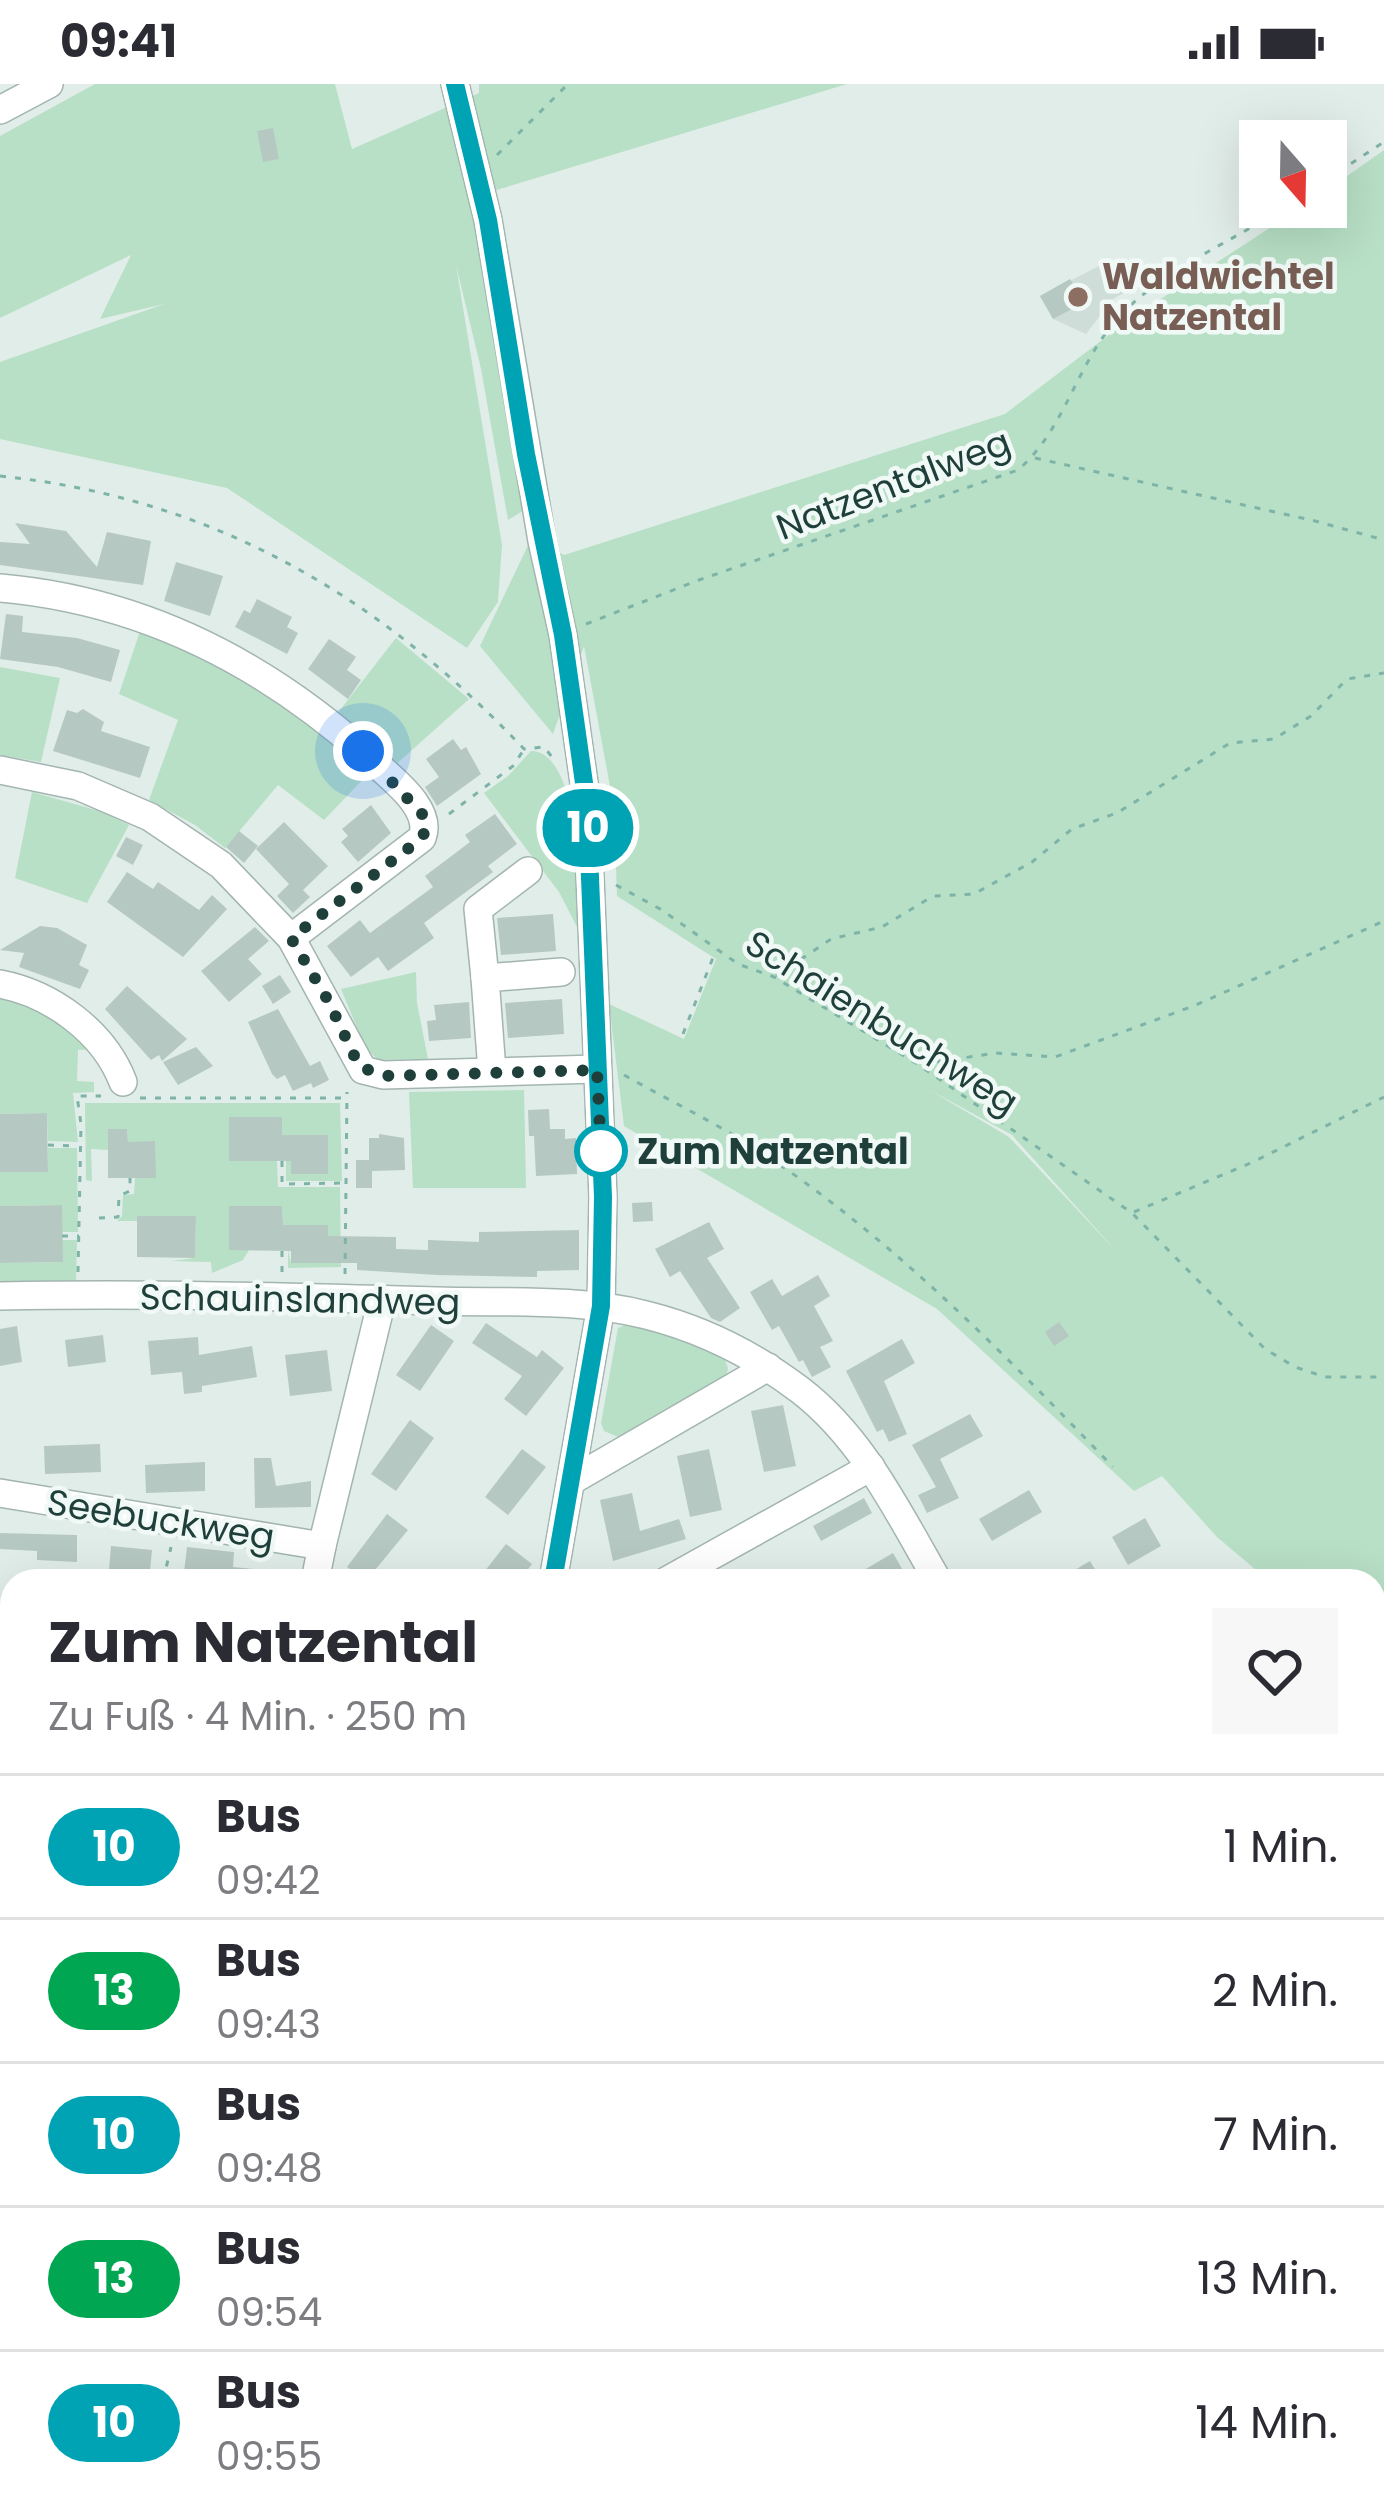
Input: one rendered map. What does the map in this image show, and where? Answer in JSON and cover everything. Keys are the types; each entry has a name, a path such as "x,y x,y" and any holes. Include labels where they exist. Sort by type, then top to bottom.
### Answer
{"street":[{"path":"0,110 49,84"},
{"path":"455,84 478,176 563,635 587,804 609,1071 601,1306 555,1569"},
{"path":"0,587 99,603 215,647 334,724 392,778 422,814 427,826 422,838 291,938"},
{"path":"0,770 79,786 150,817 221,865 291,938 363,1070 383,1076 609,1071"},
{"path":"492,1071 476,916 478,908 528,871"},
{"path":"485,978 561,972"},
{"path":"0,984 52,1004 91,1031 113,1057 127,1092"},
{"name":"Schauinslandweg","path":"0,1296 601,1306 689,1328 768,1367 805,1393 871,1467 931,1569"},
{"name":"Seebuckweg","path":"317,1569 382,1300"},
{"path":"571,1481 768,1367"},
{"path":"688,1569 871,1467"},
{"name":"Seebuckweg","path":"0,1493 322,1546"}],"path":[{"path":"478,176 568,84"},
{"path":"1347,166 1384,142"},
{"name":"Natzentalweg","path":"563,635 699,580 1018,470 1033,457 1063,413 1106,332 1137,298 1251,228"},
{"path":"1033,457 1384,540"},
{"path":"0,476 146,502 232,533 310,572 439,666 524,749"},
{"path":"774,977 831,939 882,927 932,896 974,894 1032,862 1072,829 1118,812 1230,743 1274,739 1311,716 1347,679 1384,673"},
{"path":"524,749 544,747 559,768"},
{"path":"427,826 513,766 524,749"},
{"name":"Schaienbuchweg","path":"602,878 662,910 738,964 774,977 919,1065 1132,1213 1265,1349 1295,1367 1325,1377 1384,1375"},
{"path":"919,1065 996,1053 1055,1057 1196,1005 1384,922"},
{"path":"682,1034 716,948"},
{"path":"609,1071 764,1154 838,1208 976,1326 1113,1467"},
{"path":"345,1288 345,1098 351,1077"},
{"path":"77,1286 81,1236 77,1096 127,1092 345,1098"},
{"path":"1132,1213 1253,1162 1384,1097"},
{"path":"47,1145 80,1145"},
{"path":"282,1161 282,1184 345,1183"},
{"path":"99,1218 118,1216 119,1196 130,1191 130,1178"},
{"path":"62,1236 81,1236"},
{"path":"282,1251 283,1286"},
{"path":"166,1569 173,1534"}],"shaded area":[{"name":"Waldwichtel Natzental","path":"1107,262 1124,293 1113,299 1086,334 1053,319 1040,296"}],"green space":[{"path":"95,84 335,84 352,149 479,93 479,84 847,84 490,192 526,509 508,520 481,369 456,265 502,545 498,602 467,648 227,488 0,439 0,362 164,304 100,319 131,255 0,318 0,136"},
{"path":"1384,150 1384,1569 1255,1569 1217,1537 1162,1476 1134,1491 937,1309 624,1126 609,1004 684,1039 716,959 617,896 614,808 584,646 553,734 480,646 532,537 564,555 1005,414 1127,321 1270,228 1347,228 1347,176","holes":["928,1089 1012,1135 1117,1252 1009,1137"]},
{"path":"141,628 268,689 371,771 324,820 278,785 225,848 149,800 178,720 119,694"},
{"path":"396,638 469,699 393,767 337,714"},
{"path":"0,667 60,678 41,762 0,755"},
{"path":"531,751 547,757 568,797 578,856 577,927 559,892 484,793"},
{"path":"32,792 103,812 129,825 87,903 15,878"},
{"path":"416,972 428,1059 378,1060 365,1047 341,989"},
{"path":"0,993 29,1002 96,1049 78,1050 77,1081 94,1082 94,1092 73,1093 78,1142 48,1141 47,1113 0,1114"},
{"path":"524,1090 526,1188 413,1188 409,1092"},
{"path":"85,1103 340,1103 342,1181 286,1181 286,1161 291,1161 291,1174 328,1173 328,1136 282,1138 281,1117 229,1117 229,1160 277,1161 278,1187 340,1187 341,1267 288,1268 288,1250 291,1263 327,1263 283,1228 282,1206 230,1206 229,1250 249,1250 243,1260 212,1273 211,1262 171,1261 195,1258 196,1216 138,1216 137,1221 117,1221 122,1216 123,1195 134,1194 135,1178 155,1178 155,1142 128,1142 127,1129 109,1129 108,1150 91,1149 92,1181 86,1180"},
{"path":"48,1148 77,1148 78,1232 62,1232 61,1205 0,1206 0,1172 48,1171"},
{"path":"62,1240 77,1240 76,1283 0,1282 0,1263 62,1262"},
{"path":"635,1321 722,1352 728,1368 725,1383 623,1439 604,1431 601,1423 618,1328"}],"building":[{"path":"273,128 279,159 263,162 257,131"},
{"path":"1070,279 1083,303 1053,319 1040,296"},
{"path":"15,523 66,531 97,567 107,532 151,541 143,585 0,565 0,542 30,544"},
{"path":"176,562 223,576 210,616 164,601"},
{"path":"257,599 292,617 287,627 298,633 287,654 235,627"},
{"path":"6,614 23,616 22,632 77,638 120,650 111,682 58,667 0,659"},
{"path":"329,639 356,657 347,670 361,680 348,699 308,669"},
{"path":"83,709 104,722 101,731 150,747 140,778 53,751 67,710 77,713"},
{"path":"453,739 461,750 466,747 481,774 437,806 425,787 439,777 426,759"},
{"path":"371,805 391,833 358,862 341,842 348,836 342,829"},
{"path":"495,814 517,844 488,866 493,872 424,923 434,938 388,971 378,957 351,977 327,946 360,920 370,933 433,887 425,876 470,842 465,835"},
{"path":"284,822 328,866 303,890 310,897 293,913 277,896 289,884 256,849"},
{"path":"239,831 258,846 244,863 226,847"},
{"path":"126,837 143,845 133,865 116,856"},
{"path":"127,872 153,889 158,882 199,910 212,895 227,909 183,957 107,902"},
{"path":"553,914 556,951 501,955 497,918"},
{"path":"40,926 57,928 87,945 79,965 89,970 80,989 19,967 24,953 0,950"},
{"path":"255,927 269,941 248,959 262,974 229,1002 201,971"},
{"path":"280,975 291,992 273,1004 262,986"},
{"path":"127,986 187,1039 162,1061 159,1055 151,1060 105,1009"},
{"path":"562,999 564,1034 508,1038 505,1003"},
{"path":"469,1002 471,1038 429,1041 427,1021 436,1020 434,1005"},
{"path":"278,1009 310,1066 320,1061 329,1080 293,1091 285,1075 277,1079 272,1074 248,1022"},
{"path":"196,1047 213,1066 178,1085 163,1062"},
{"path":"549,1109 550,1129 565,1129 565,1139 576,1138 577,1174 536,1176 528,1110"},
{"path":"47,1113 48,1172 0,1172 0,1114"},
{"path":"229,1117 282,1117 282,1135 328,1135 328,1174 291,1174 291,1161 229,1161"},
{"path":"108,1129 127,1129 128,1142 155,1141 156,1178 108,1178"},
{"path":"379,1134 404,1138 405,1170 372,1171 372,1188 356,1188 356,1160 369,1160 369,1138 379,1138"},
{"path":"652,1202 653,1221 633,1222 632,1203"},
{"path":"62,1205 63,1262 0,1263 0,1206"},
{"path":"229,1206 282,1206 283,1225 328,1225 328,1236 396,1237 396,1249 428,1250 428,1240 479,1242 479,1232 579,1230 579,1270 537,1271 537,1277 437,1275 357,1270 357,1263 291,1263 291,1251 229,1250"},
{"path":"137,1216 196,1216 195,1258 137,1257"},
{"path":"709,1222 724,1249 707,1258 740,1308 720,1322 711,1318 680,1271 670,1277 655,1249"},
{"path":"818,1275 830,1296 814,1306 833,1341 820,1347 831,1367 812,1377 779,1326 772,1330 750,1292 772,1279 782,1296"},
{"path":"1059,1322 1069,1336 1054,1346 1045,1332"},
{"path":"486,1323 537,1357 542,1350 564,1368 526,1416 504,1399 522,1376 472,1343"},
{"path":"431,1325 454,1341 420,1391 396,1375"},
{"path":"17,1326 22,1362 0,1366 0,1329"},
{"path":"103,1335 106,1362 68,1367 65,1340"},
{"path":"198,1337 199,1355 252,1346 257,1377 202,1386 202,1392 184,1394 182,1372 151,1375 148,1341"},
{"path":"902,1339 915,1363 884,1381 907,1434 889,1442 883,1429 877,1432 846,1371"},
{"path":"327,1350 332,1391 290,1396 285,1355"},
{"path":"783,1405 796,1466 764,1472 751,1411"},
{"path":"970,1414 983,1436 940,1459 959,1498 927,1513 918,1495 936,1487 912,1445"},
{"path":"410,1420 434,1438 396,1491 371,1474"},
{"path":"100,1444 101,1472 45,1474 44,1446"},
{"path":"522,1449 546,1467 508,1515 485,1497"},
{"path":"709,1449 722,1510 690,1517 677,1456"},
{"path":"254,1458 271,1458 276,1486 311,1481 311,1507 255,1508"},
{"path":"205,1462 205,1491 146,1493 145,1465"},
{"path":"1029,1490 1042,1512 992,1541 979,1519"},
{"path":"632,1493 640,1531 679,1519 686,1539 613,1561 600,1500"},
{"path":"864,1498 872,1513 821,1541 813,1526"},
{"path":"387,1514 408,1530 376,1569 347,1567"},
{"path":"1145,1518 1161,1546 1128,1565 1112,1537"},
{"path":"0,1533 77,1535 77,1562 37,1560 37,1551 0,1549"},
{"path":"506,1544 532,1564 528,1569 486,1569"},
{"path":"111,1546 152,1550 150,1569 109,1569"},
{"path":"187,1547 234,1552 233,1567 254,1569 184,1569"},
{"path":"893,1553 902,1569 866,1569"}],"bus line":[{"name":"10","path":"455,84 488,220 526,454 563,635 587,804 604,1232 601,1306 555,1569"}],"place":[{"name":"Waldwichtel Natzental","path":"1078,297"},
{"name":"Zum Natzental","path":"601,1151"}],"route":[{"path":"363,751 392,778 427,826 422,838 291,938 359,1066 383,1076 597,1070 601,1151"}]}
